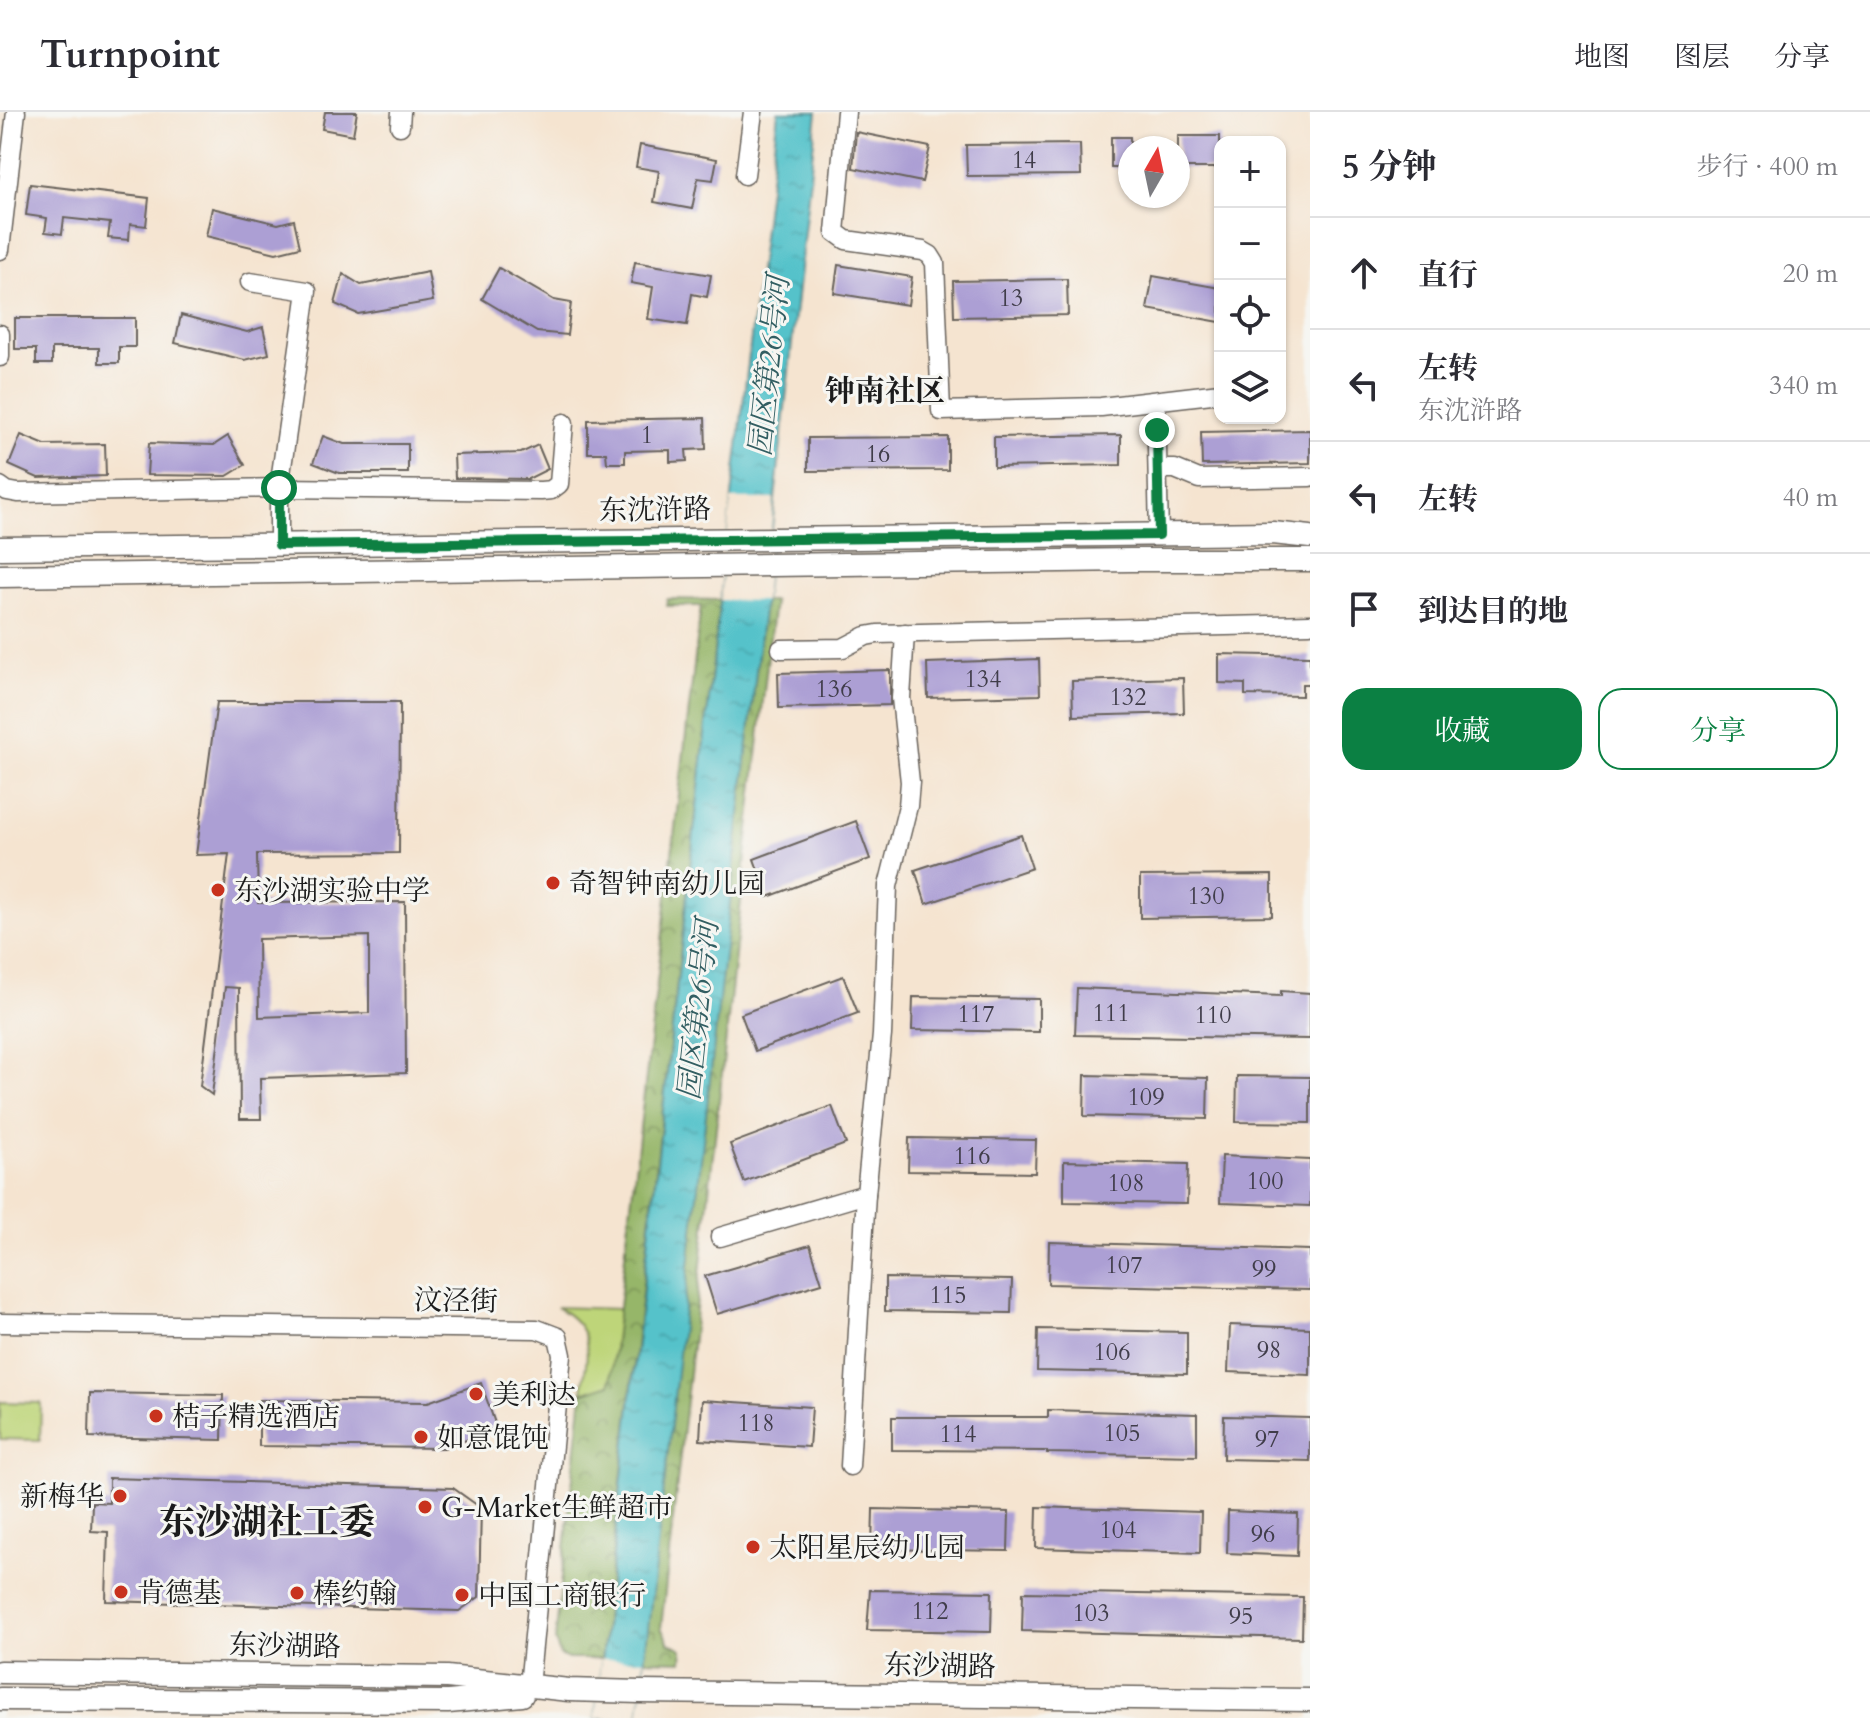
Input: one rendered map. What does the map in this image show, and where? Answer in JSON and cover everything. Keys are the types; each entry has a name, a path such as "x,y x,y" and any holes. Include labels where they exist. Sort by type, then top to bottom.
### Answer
{"main road":[{"name":"东沈浒路","path":"0,548 1273,533 1310,537"},
{"name":"东沈浒路","path":"0,576 1310,560"},
{"name":"东沙湖路","path":"0,1672 447,1677 569,1690 640,1692 1310,1700"},
{"name":"东沙湖路","path":"0,1699 448,1702 569,1690"}],"street":[{"path":"745,175 753,112"},
{"path":"846,112 835,232 846,240 923,251 935,263 941,411 1101,407 1214,394"},
{"path":"0,250 10,120"},
{"path":"250,282 307,291 279,488 279,545"},
{"path":"0,334 0,357"},
{"path":"1156,403 1159,535"},
{"path":"0,486 18,493 279,488 551,490 559,484 561,476 564,423"},
{"path":"1158,469 1175,469 1199,479 1310,477"},
{"path":"781,649 843,648 866,636 905,633 1310,624"},
{"path":"850,1466 866,1194 882,1035 888,886 908,806 910,782 901,707 905,633"},
{"path":"720,1237 866,1194"},
{"name":"汶泾街","path":"0,1323 537,1329 558,1337 562,1355 529,1686"}],"green space":[{"path":"667,599 720,600 601,1659 568,1659 560,1655 555,1641 582,1393 610,1384 701,606 666,606"},
{"path":"764,601 774,601 661,1628 669,1643 682,1651 682,1661 644,1660"},
{"path":"556,1307 620,1309 610,1385 582,1393 587,1354 584,1334 569,1315"},
{"path":"0,1402 41,1403 40,1440 0,1439"}],"water":[{"name":"园区第26号河","path":"778,112 817,112 638,1718 595,1718 727,538"}],"pier":[{"path":"731,499 774,499 764,601 720,600"},
{"path":"601,1659 644,1660 638,1718 595,1718"}],"building":[{"path":"325,112 357,112 353,135 322,129"},
{"path":"856,132 930,147 922,182 853,168"},
{"path":"1190,136 1214,136 1214,168 1190,168"},
{"path":"1111,137 1118,137 1118,168 1111,168"},
{"path":"1080,144 1081,175 967,176 966,145"},
{"path":"640,145 717,159 713,180 698,178 692,209 654,202 659,171 636,167"},
{"path":"30,184 149,198 146,226 130,224 129,240 108,238 110,223 64,218 62,234 45,232 47,218 26,215"},
{"path":"212,208 278,224 294,220 300,247 276,253 206,236"},
{"path":"635,262 711,275 707,297 692,294 687,325 648,319 653,287 631,283"},
{"path":"838,265 912,277 908,305 834,293"},
{"path":"499,268 554,300 571,303 567,335 537,332 482,299"},
{"path":"428,272 433,301 358,314 335,304 343,274 361,285"},
{"path":"1153,276 1214,287 1214,321 1147,309"},
{"path":"1067,279 1068,315 954,317 953,281"},
{"path":"181,315 247,332 263,327 269,354 245,360 175,343"},
{"path":"15,318 135,318 135,347 119,347 119,363 99,363 99,348 52,348 52,364 36,364 36,349 15,349"},
{"path":"705,418 706,449 686,450 687,461 670,462 670,450 625,451 625,463 607,463 606,453 588,453 588,420"},
{"path":"1310,430 1310,463 1202,465 1201,432"},
{"path":"21,435 45,445 105,444 106,476 38,478 9,465"},
{"path":"1121,435 1121,465 994,467 994,437"},
{"path":"228,436 245,465 227,476 147,475 149,443 214,445"},
{"path":"323,436 344,444 408,444 408,473 339,473 313,463"},
{"path":"948,437 948,470 808,471 808,438"},
{"path":"538,445 548,469 528,479 455,478 454,455 521,453"},
{"path":"1219,654 1310,656 1310,684 1302,684 1302,696 1245,695 1245,684 1219,683"},
{"path":"1039,659 1040,695 928,698 927,663"},
{"path":"890,670 890,705 779,708 778,673"},
{"path":"1183,678 1184,713 1073,716 1072,681"},
{"path":"217,702 400,702 399,853 257,854 258,903 405,902 406,1073 260,1078 261,1119 240,1119 239,988 225,987 212,1095 200,1086 229,854 196,855","holes":["369,936 369,1013 259,1017 258,939"]},
{"path":"856,821 870,859 768,897 754,859"},
{"path":"1021,835 1032,868 926,904 915,870"},
{"path":"1272,875 1272,916 1140,918 1140,876"},
{"path":"843,976 858,1013 755,1051 741,1014"},
{"path":"1077,988 1281,996 1281,991 1310,993 1310,1039 1075,1035"},
{"path":"913,997 1039,999 1039,1032 912,1030"},
{"path":"1085,1075 1208,1078 1207,1119 1084,1116"},
{"path":"1237,1076 1310,1077 1310,1123 1236,1122"},
{"path":"832,1106 846,1144 744,1182 730,1144"},
{"path":"909,1138 1036,1140 1035,1173 908,1171"},
{"path":"1222,1156 1310,1160 1310,1206 1220,1203"},
{"path":"1064,1161 1188,1164 1187,1204 1064,1202"},
{"path":"1049,1242 1310,1250 1310,1290 1048,1284"},
{"path":"810,1245 822,1283 717,1314 705,1276"},
{"path":"885,1278 1012,1280 1011,1313 885,1311"},
{"path":"1230,1325 1310,1328 1310,1375 1228,1372"},
{"path":"1038,1329 1187,1332 1187,1374 1037,1371"},
{"path":"481,1383 497,1429 444,1448 259,1446 259,1400 428,1402"},
{"name":"桔子精选酒店","path":"90,1393 223,1395 222,1440 89,1437"},
{"path":"702,1400 812,1407 809,1447 700,1440"},
{"path":"1048,1410 1197,1414 1197,1456 892,1450 892,1417 1048,1417"},
{"path":"1224,1416 1310,1418 1310,1461 1223,1459"},
{"path":"109,1478 453,1488 481,1508 479,1597 459,1611 106,1601 108,1532 91,1531 92,1502 109,1503"},
{"path":"1037,1507 1201,1512 1200,1553 1036,1548"},
{"path":"873,1509 1009,1512 1008,1551 872,1549"},
{"path":"1228,1511 1298,1514 1297,1556 1227,1553"},
{"path":"870,1590 992,1592 991,1632 867,1630"},
{"path":"1023,1592 1303,1597 1302,1638 1022,1631"}],"place":[{"name":"奇智钟南幼儿园","path":"553,883"},
{"name":"东沙湖实验中学","path":"218,890"},
{"name":"美利达","path":"476,1394"},
{"name":"桔子精选酒店","path":"156,1416"},
{"name":"如意馄饨","path":"421,1437"},
{"name":"新梅华","path":"120,1496"},
{"name":"G-Market生鲜超市","path":"425,1507"},
{"name":"太阳星辰幼儿园","path":"753,1547"},
{"name":"肯德基","path":"121,1592"},
{"name":"棒约翰","path":"297,1593"},
{"name":"中国工商银行","path":"462,1595"}],"district":[{"name":"钟南社区","path":"885,391"},
{"name":"东沙湖社工委","path":"267,1521"}],"route":[{"path":"279,488 279,545 1159,535 1157,430"}]}
